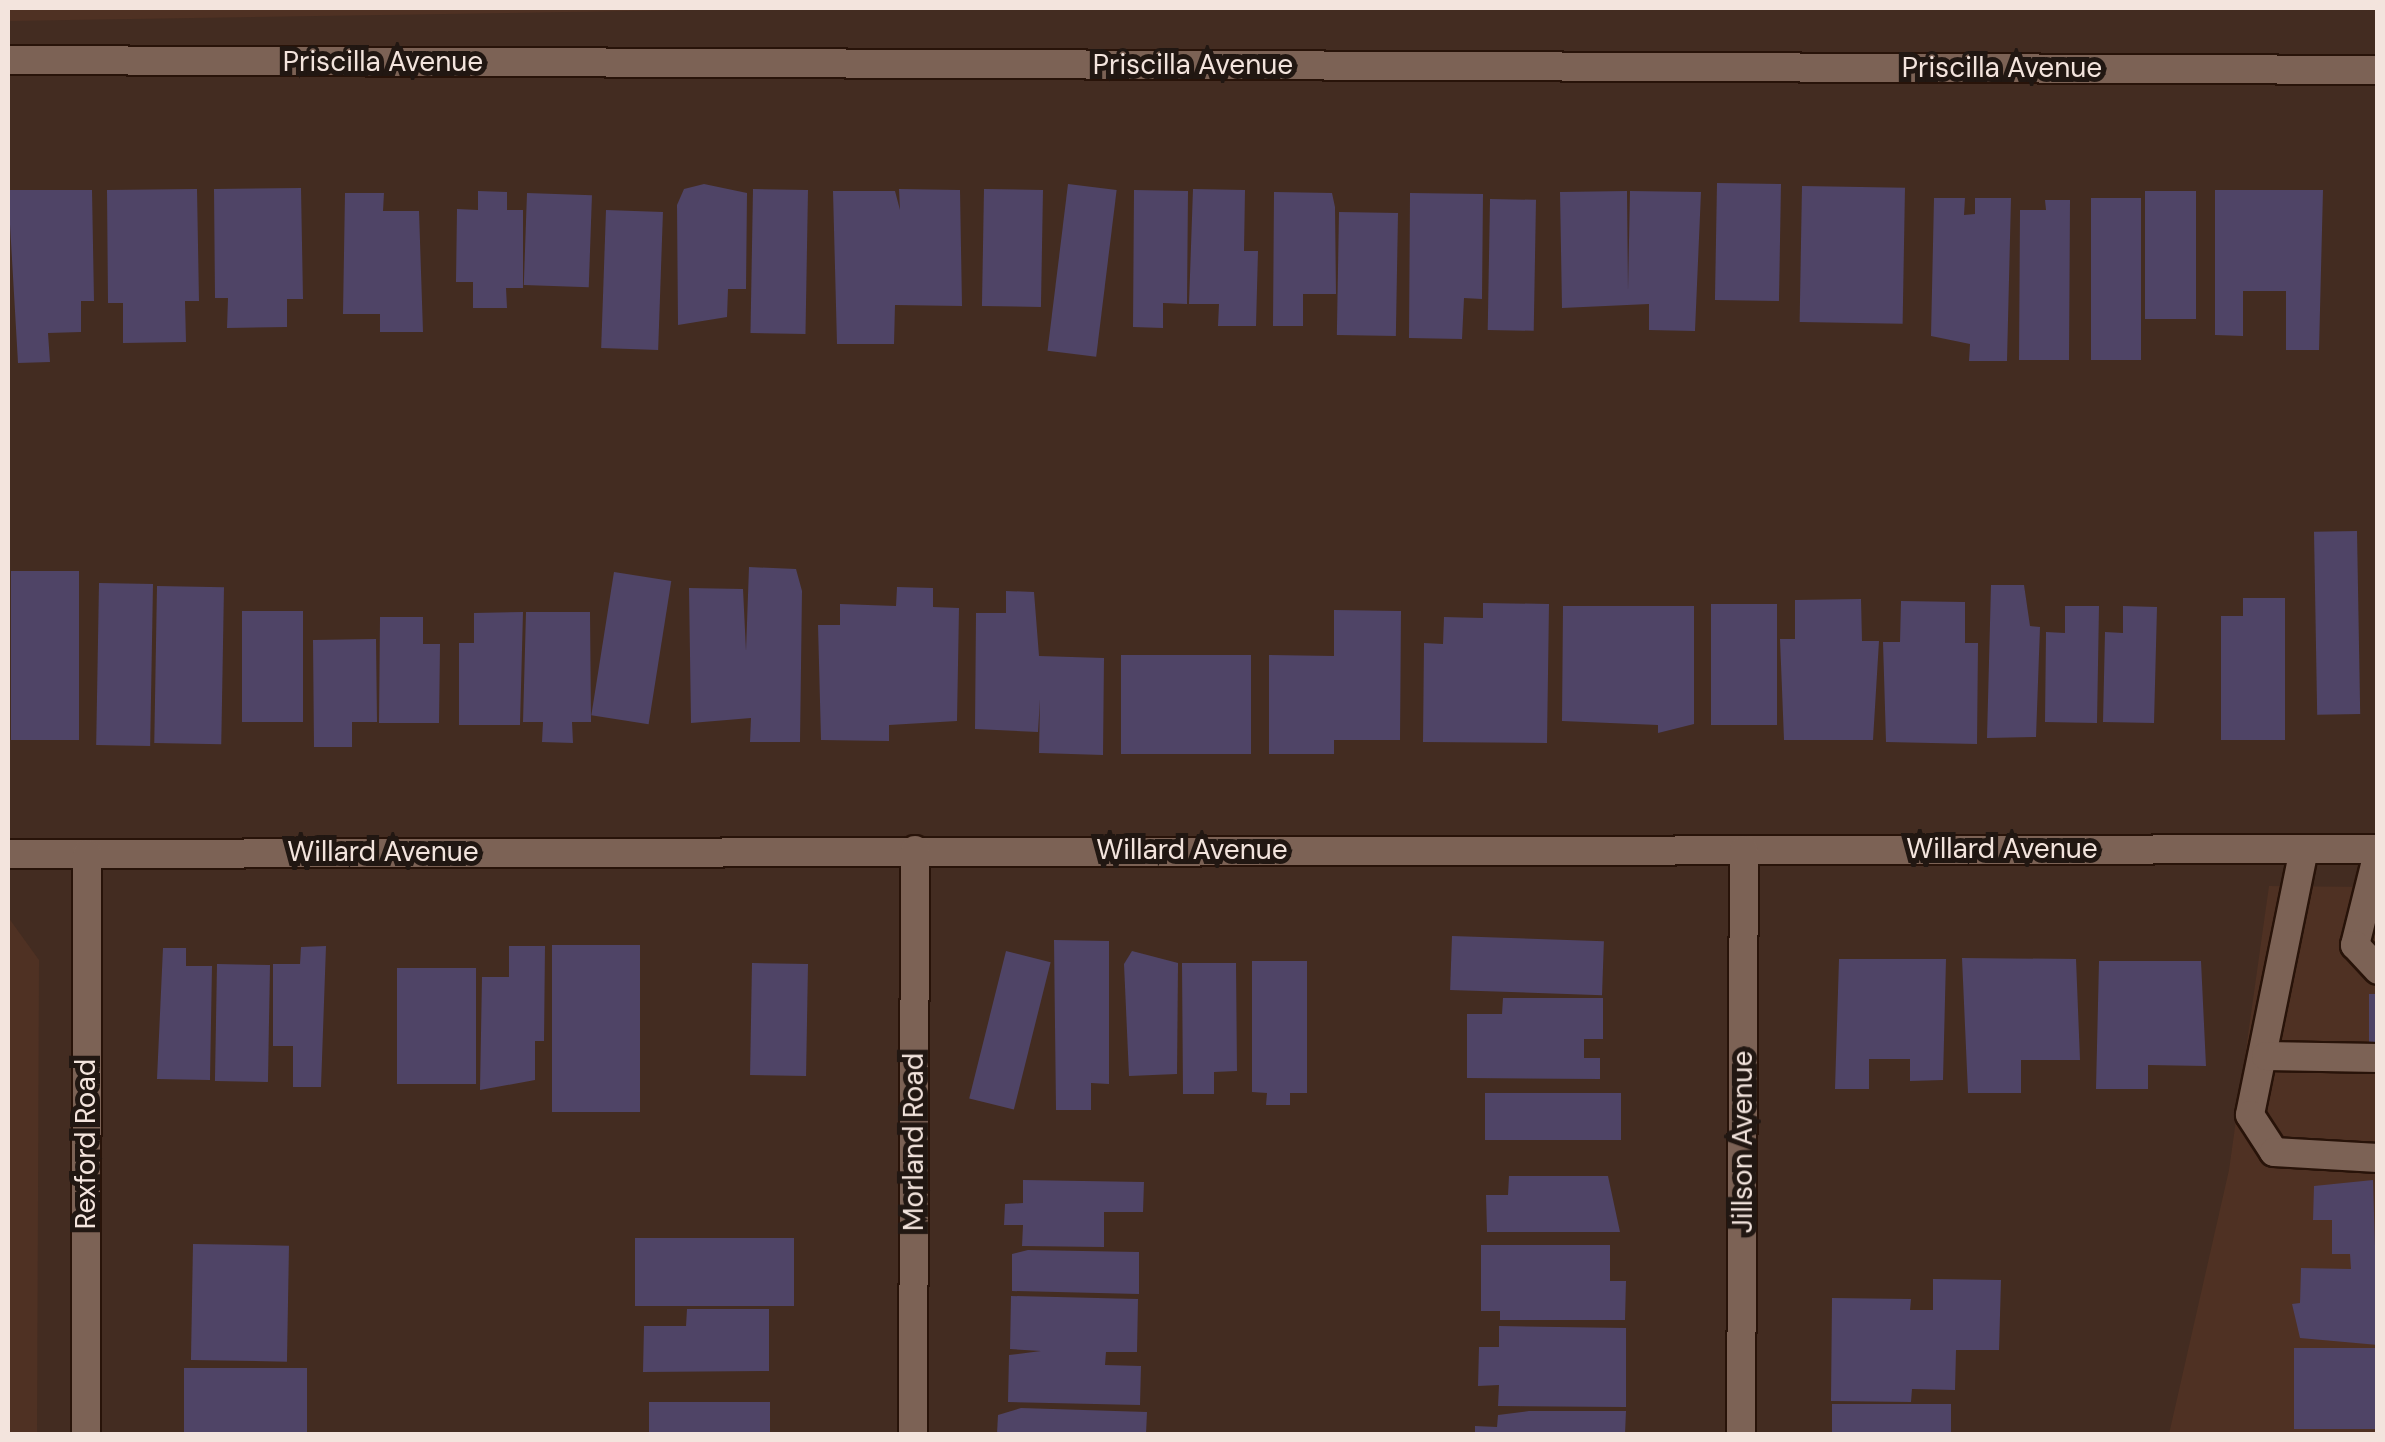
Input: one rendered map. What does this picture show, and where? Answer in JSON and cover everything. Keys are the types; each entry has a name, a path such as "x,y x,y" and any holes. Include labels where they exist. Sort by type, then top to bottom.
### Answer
{"street":[{"name":"Priscilla Avenue","path":"8,60 2378,70"},
{"path":"2304,849 2266,1056 2250,1115 2274,1152 2378,1158"},
{"name":"Morland Road","path":"913,1434 915,850"},
{"name":"Jillson Avenue","path":"1741,1434 1744,850"},
{"name":"Willard Avenue","path":"8,854 2378,850"},
{"path":"2378,850 2355,945 2378,970"},
{"name":"Rexford Road","path":"86,1434 87,854"},
{"path":"2266,1056 2378,1058"}],"shaded area":[{"path":"8,8 816,8 8,21"},
{"path":"2269,886 2377,887 2377,1434 2169,1434 2229,1170"},
{"path":"8,917 39,960 37,1434 8,1434"}],"building":[{"path":"1717,183 1781,184 1779,301 1715,300"},
{"path":"704,184 747,193 746,289 728,289 727,317 678,325 677,205 684,189"},
{"path":"1068,184 1117,190 1096,357 1048,351"},
{"path":"1802,186 1905,188 1903,324 1800,322"},
{"path":"301,188 303,299 287,299 287,327 227,328 228,298 215,298 214,189"},
{"path":"197,189 199,301 185,301 186,342 123,343 123,303 108,303 107,190"},
{"path":"753,189 808,190 805,334 750,333"},
{"path":"899,189 960,190 962,306 895,305 894,344 837,344 833,191 895,191 900,210"},
{"path":"984,189 1043,190 1041,307 982,306"},
{"path":"1193,189 1245,190 1244,251 1258,251 1256,326 1218,326 1219,304 1189,304"},
{"path":"8,190 92,190 94,301 81,301 81,332 48,333 50,362 18,363"},
{"path":"1134,190 1188,191 1187,304 1163,303 1163,328 1133,327"},
{"path":"2215,190 2323,190 2319,350 2286,350 2286,291 2243,291 2243,336 2215,335"},
{"path":"478,191 507,192 507,210 523,210 523,288 506,288 507,308 473,308 473,282 456,282 457,209 478,210"},
{"path":"1627,191 1628,291 1630,191 1701,192 1695,331 1649,330 1649,304 1562,308 1560,192"},
{"path":"2145,191 2196,191 2196,319 2145,319"},
{"path":"1274,192 1332,193 1336,294 1303,294 1303,326 1273,326"},
{"path":"345,193 384,193 383,211 419,211 423,332 380,332 380,314 343,314"},
{"path":"527,193 592,195 589,287 524,285"},
{"path":"1410,193 1483,194 1482,299 1464,298 1462,339 1409,338"},
{"path":"1934,198 1965,198 1964,215 1975,214 1975,198 2011,198 2007,361 1969,361 1970,344 1931,336"},
{"path":"2091,198 2141,198 2141,360 2091,360"},
{"path":"1490,199 1536,200 1534,331 1488,330"},
{"path":"2045,200 2070,200 2069,360 2019,360 2020,210 2046,210"},
{"path":"606,210 663,212 658,350 601,348"},
{"path":"1339,212 1398,213 1396,336 1337,335"},
{"path":"2357,531 2360,714 2317,715 2314,532"},
{"path":"749,567 796,569 802,591 800,742 750,742 751,718 691,723 689,588 743,589 746,651"},
{"path":"11,571 79,571 79,740 11,740"},
{"path":"614,572 671,581 649,724 591,715"},
{"path":"99,583 153,584 150,746 96,745"},
{"path":"1991,585 2024,585 2030,626 2040,627 2036,737 1987,738"},
{"path":"157,586 224,587 221,744 154,743"},
{"path":"897,587 933,588 933,607 959,608 957,721 889,725 889,741 821,740 818,625 840,625 840,604 896,606"},
{"path":"1006,591 1034,592 1039,656 1104,658 1103,755 1039,753 1040,699 1038,732 975,729 976,613 1006,613"},
{"path":"2243,598 2285,598 2285,740 2221,740 2221,616 2243,616"},
{"path":"1861,599 1862,641 1879,641 1873,740 1784,740 1780,639 1795,639 1795,600"},
{"path":"1901,601 1965,602 1965,643 1978,643 1977,744 1886,742 1883,642 1900,642"},
{"path":"1483,603 1549,604 1547,743 1423,742 1424,643 1443,644 1444,617 1483,618"},
{"path":"1711,604 1777,604 1777,725 1711,725"},
{"path":"1563,606 1694,606 1694,724 1658,733 1658,725 1562,721"},
{"path":"2065,606 2099,606 2097,723 2045,722 2046,632 2065,633"},
{"path":"2123,606 2157,607 2154,723 2103,722 2105,632 2123,633"},
{"path":"1334,610 1401,611 1400,740 1334,740 1334,754 1269,754 1269,655 1334,656"},
{"path":"242,611 303,611 303,722 242,722"},
{"path":"523,612 520,725 459,725 459,643 474,643 474,613"},
{"path":"526,612 590,612 591,722 572,722 573,743 542,742 543,722 523,722"},
{"path":"380,617 423,617 423,644 440,644 439,723 379,723"},
{"path":"376,639 377,722 352,722 352,747 314,747 313,640"},
{"path":"1121,655 1251,655 1251,754 1121,754"},
{"path":"1452,936 1604,941 1602,995 1450,990"},
{"path":"1054,940 1109,941 1109,1084 1091,1083 1091,1110 1056,1110"},
{"path":"552,945 640,945 640,1112 552,1112"},
{"path":"326,946 321,1087 293,1087 293,1046 273,1046 273,964 300,964 301,947"},
{"path":"509,946 545,946 544,1041 535,1041 535,1080 480,1090 482,977 509,977"},
{"path":"163,948 186,948 186,966 212,966 210,1080 157,1079"},
{"path":"1006,951 1051,962 1014,1110 969,1098"},
{"path":"1132,951 1178,963 1177,1074 1129,1076 1124,964"},
{"path":"1962,958 2076,959 2080,1060 2021,1060 2021,1093 1968,1093"},
{"path":"1839,959 1946,959 1943,1080 1910,1081 1910,1059 1869,1059 1869,1089 1835,1089"},
{"path":"1252,961 1307,961 1307,1093 1290,1093 1290,1105 1266,1105 1267,1093 1252,1092"},
{"path":"2099,961 2201,961 2206,1066 2148,1065 2148,1089 2096,1089"},
{"path":"752,963 808,964 806,1076 750,1075"},
{"path":"1182,963 1236,963 1237,1071 1214,1072 1214,1094 1183,1094"},
{"path":"217,964 270,965 268,1082 215,1081"},
{"path":"397,968 476,968 476,1084 397,1084"},
{"path":"2369,994 2378,994 2378,1043 2369,1043"},
{"path":"1503,998 1603,998 1603,1039 1584,1039 1584,1058 1600,1058 1600,1079 1467,1078 1467,1014 1502,1014"},
{"path":"1485,1093 1621,1093 1621,1140 1485,1140"},
{"path":"1509,1176 1608,1176 1620,1232 1487,1232 1486,1195 1508,1195"},
{"path":"1023,1180 1144,1182 1143,1212 1104,1212 1104,1247 1022,1246 1023,1225 1004,1225 1005,1204 1023,1203"},
{"path":"2373,1180 2378,1345 2300,1338 2292,1304 2300,1303 2301,1268 2351,1269 2350,1254 2332,1254 2332,1220 2313,1220 2314,1186"},
{"path":"635,1238 794,1238 794,1306 635,1306"},
{"path":"193,1244 289,1246 287,1362 191,1360"},
{"path":"1481,1245 1610,1245 1610,1281 1626,1281 1625,1320 1500,1320 1500,1311 1481,1311"},
{"path":"1028,1250 1139,1252 1139,1294 1012,1291 1012,1254"},
{"path":"1933,1279 2001,1280 1999,1350 1956,1350 1955,1390 1912,1389 1911,1402 1831,1401 1832,1298 1911,1299 1910,1310 1933,1310"},
{"path":"1011,1296 1138,1299 1137,1352 1106,1352 1105,1365 1141,1366 1140,1405 1008,1402 1009,1355 1041,1351 1010,1349"},
{"path":"687,1309 769,1309 769,1371 643,1372 644,1326 686,1326"},
{"path":"1499,1326 1626,1328 1626,1407 1498,1406 1499,1385 1478,1386 1479,1347 1499,1347"},
{"path":"2294,1348 2378,1348 2378,1429 2294,1429"},
{"path":"184,1368 307,1368 307,1432 184,1432"},
{"path":"649,1402 770,1402 770,1434 649,1434"},
{"path":"1832,1404 1951,1404 1951,1434 1832,1434"},
{"path":"1021,1408 1147,1412 1146,1434 997,1434 998,1415"},
{"path":"1529,1411 1626,1411 1625,1434 1475,1434 1475,1426 1497,1427 1498,1415"}]}
